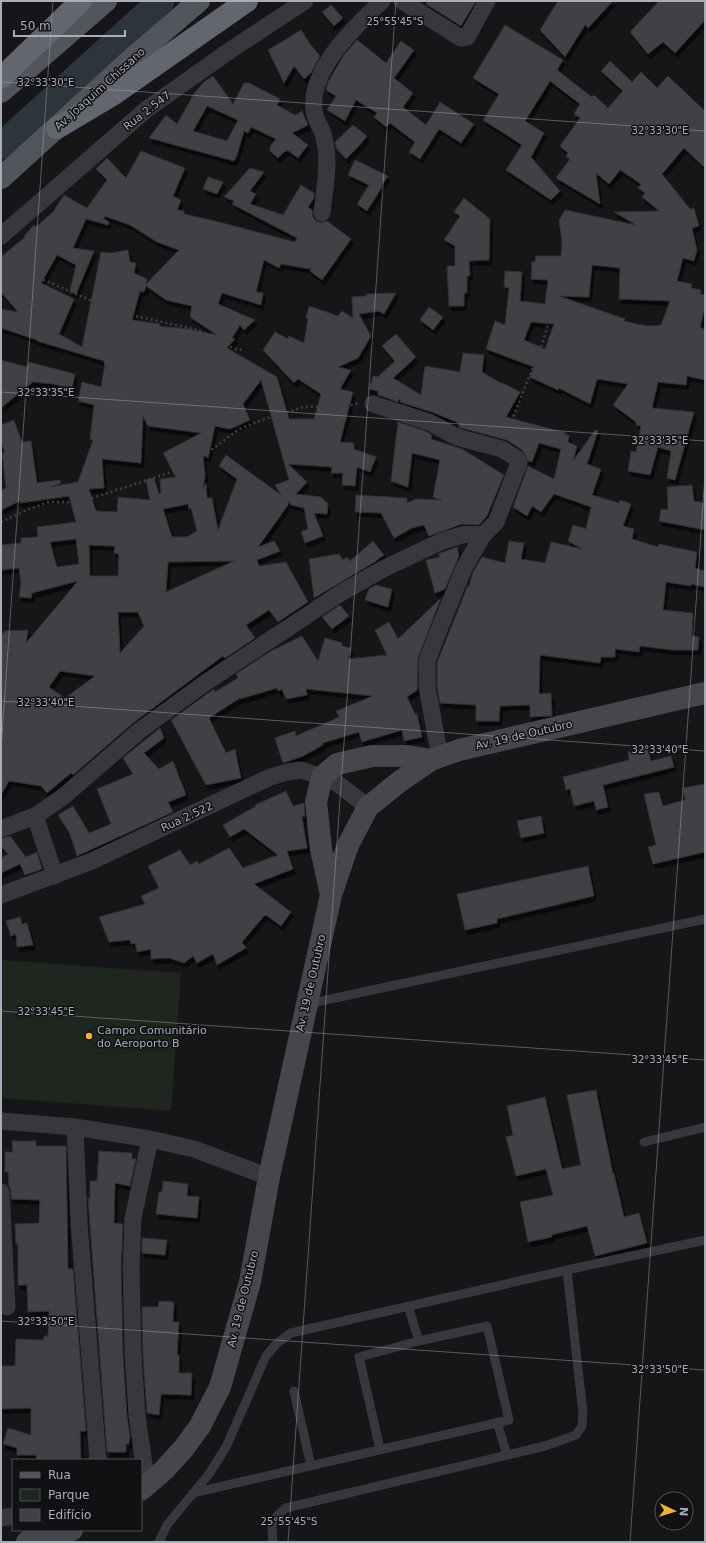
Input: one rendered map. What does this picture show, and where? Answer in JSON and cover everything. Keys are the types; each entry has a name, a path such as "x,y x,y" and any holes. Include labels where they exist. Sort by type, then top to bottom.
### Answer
{"highway":[{"path":"1,78 81,1"},
{"path":"58,128 114,94 246,1"}],"main road":[{"path":"1,92 106,1"},
{"name":"Av. Joaquim Chissano","path":"1,178 58,128 135,56 199,1"}],"street":[{"name":"Rua 2.547","path":"1,236 147,109 232,49 305,1"},
{"path":"322,213 326,179 326,151 323,132 317,121 314,109 314,95 329,58 352,29 382,1"},
{"path":"402,1 461,38 467,37 487,1"},
{"path":"331,895 321,849 316,802 322,777 338,764 372,756 436,758 427,687 427,662 464,568 483,534 496,522 519,466 516,458 502,449 457,437 429,422 373,404"},
{"path":"1,829 35,816 64,796 139,730 205,683 339,594 389,566 442,541 465,534 483,534"},
{"name":"Av. 19 de Outubro","path":"144,1488 164,1470 184,1448 200,1426 220,1387 250,1282 269,1177 331,895 348,845 368,807 398,782 436,758 459,750 705,693"},
{"name":"Rua 2.522","path":"1,895 56,876 92,861 268,778 287,772 302,770 322,777 338,784 368,807"},
{"path":"35,816 56,876"},
{"path":"1,1121 75,1127 150,1139 194,1149 269,1177"},
{"path":"75,1127 79,1231 98,1459"},
{"path":"141,1459 136,1416 131,1267 133,1218 150,1139"},
{"path":"1,1192 7,1307"},
{"path":"142,1470 144,1488"},
{"path":"1,1518 12,1516"},
{"path":"27,1542 68,1531"}],"lane":[{"path":"306,1004 705,919"},
{"path":"644,1142 705,1127"},
{"path":"159,1542 167,1526 209,1474 226,1447 266,1356 277,1343 291,1333 705,1240"},
{"path":"273,1542 271,1524 286,1508 546,1446 576,1435 582,1426 584,1414 567,1270"},
{"path":"408,1306 419,1341"},
{"path":"193,1493 509,1420 487,1326 419,1341 359,1357 380,1449"},
{"path":"294,1391 311,1466"},
{"path":"497,1422 507,1455"}],"path":[{"path":"1,253 8,259 44,280 117,312 198,330 235,349 243,350"},
{"path":"502,449 548,325"},
{"path":"1,522 49,502 70,502 89,499 172,472 203,456 239,428 262,420 304,407 348,406 360,403 373,404"}],"green space":[{"name":"Campo Comunitário do Aeroporto B","path":"1,960 181,973 171,1111 1,1098"}],"building":[{"path":"428,1 476,1 461,26 426,4"},
{"path":"558,1 613,1 588,28 585,25 565,57 540,30"},
{"path":"659,1 705,1 705,20 675,53 663,42 648,54 630,32"},
{"path":"331,5 343,18 334,26 322,12"},
{"path":"505,25 563,60 557,70 592,97 594,95 608,108 623,91 601,71 610,61 632,82 641,72 657,88 668,76 705,111 705,168 684,148 662,174 690,209 694,208 699,226 692,228 697,250 694,261 683,258 677,281 692,284 691,288 701,290 700,294 705,295 705,307 700,327 705,330 705,380 687,376 686,385 658,382 652,408 694,412 675,480 667,478 671,451 658,447 650,475 628,471 631,451 636,452 641,426 636,425 636,422 613,405 628,384 597,379 590,404 559,388 558,390 530,377 534,367 486,349 495,321 505,325 509,288 504,287 505,271 522,272 520,301 545,304 548,280 531,279 532,262 535,262 536,256 561,256 562,241 559,220 565,210 636,225 614,212 659,211 642,197 645,193 638,188 641,184 620,170 609,184 596,173 600,204 556,178 570,159 566,157 568,153 560,146 580,118 574,114 580,104 550,81 525,121 544,133 531,157 560,191 551,200 506,170 522,145 483,120 499,94 473,78","holes":["592,265 620,268 619,299 670,301 661,325 647,326 624,321 625,319 559,296 589,297","531,322 554,324 545,349 524,340"]},
{"path":"301,30 320,56 311,73 304,79 294,66 284,83 268,50"},
{"path":"357,40 386,63 401,41 414,50 394,78 413,93 403,107 426,125 440,102 474,124 461,143 439,129 420,159 409,152 415,142 390,123 386,127 374,117 377,113 356,100 345,121 327,110 336,96 326,90 328,82 344,55"},
{"path":"213,76 233,104 244,83 249,83 280,99 277,105 295,115 302,111 308,125 292,133 308,145 298,158 287,150 278,158 270,151 270,146 276,139 251,127 248,133 244,131 234,161 149,138 166,115 177,124 195,92 204,82","holes":["207,106 238,120 227,141 193,131"]},
{"path":"353,125 367,136 346,159 336,148 335,142"},
{"path":"141,151 185,168 173,196 181,200 177,210 184,211 184,214 295,242 297,238 232,204 234,201 224,197 250,168 264,172 250,191 256,194 250,204 283,215 301,185 314,193 314,198 308,207 312,210 313,217 316,221 321,223 327,221 351,239 322,280 310,271 312,267 310,269 281,264 279,268 264,260 256,292 263,293 261,305 222,293 218,304 255,320 244,330 240,325 232,338 235,339 227,348 277,377 289,419 314,419 321,394 298,379 294,383 263,350 275,332 288,339 289,336 304,343 308,319 306,318 309,306 338,316 342,311 353,318 352,297 366,296 366,294 396,293 384,314 379,311 359,314 371,336 358,358 338,367 351,370 340,389 353,392 340,442 354,443 354,449 376,457 370,472 357,467 355,486 342,485 343,473 331,473 332,467 288,464 307,482 296,494 321,497 328,504 327,514 314,513 323,536 305,543 301,532 308,529 304,508 291,505 289,501 288,505 258,547 274,541 280,551 257,560 259,566 286,562 308,602 278,622 269,610 246,625 255,638 225,658 223,656 133,723 73,775 71,773 47,793 41,786 9,781 1,795 1,633 4,633 4,631 28,630 26,643 78,581 32,593 31,598 19,597 21,583 19,568 1,570 1,545 21,543 21,538 38,537 37,527 76,522 69,496 20,503 20,501 1,510 1,490 6,488 2,453 5,453 1,441 1,425 14,420 22,442 31,441 37,483 60,480 61,483 50,487 78,482 93,440 90,439 94,405 78,401 82,382 101,387 105,364 104,361 37,341 1,328 1,309 18,312 1,292 1,257 25,237 24,236 34,225 36,227 53,212 64,195 87,208 107,180 96,169 107,158 126,178","holes":["104,216 130,225 157,242 179,250 146,284 147,279 134,273 136,263 130,262 128,250 110,253 101,252 82,347 59,334 74,299 41,283 57,255 76,265 70,291 76,294 94,251 73,248 86,219 108,225 109,222 104,219","146,286 166,300 192,306 190,317 217,335 188,329 159,326 160,324 132,320 140,291 144,292","261,380 289,480 275,485 281,495 226,455 219,466 237,479 218,530 212,498 207,498 206,483 203,488 205,476 203,455 208,458 215,426 230,429 250,420 243,404","143,416 148,426 201,433 163,453 176,477 160,479 161,493 159,494 154,478 146,480 150,500 118,497 117,512 96,511 89,489 104,488 102,459 141,463","188,504 189,509 191,508 197,531 187,537 172,537 163,509","76,539 79,564 57,567 50,542","89,545 115,546 114,553 119,554 118,576 90,576","234,561 166,592 168,562","118,612 138,612 144,626 120,653","60,671 95,676 65,698 49,687"]},
{"path":"355,160 388,176 367,211 357,204 369,185 348,175"},
{"path":"208,177 223,182 217,194 203,189"},
{"path":"464,198 490,219 489,260 469,261 470,276 467,276 467,293 464,293 464,306 449,306 447,266 455,266 455,246 444,240 460,216 454,212"},
{"path":"429,307 443,317 433,330 420,320"},
{"path":"396,334 416,357 393,378 421,395 425,366 460,372 463,353 484,355 482,372 502,384 503,383 520,392 506,417 566,433 565,435 569,435 568,442 577,446 573,461 595,430 598,431 587,464 601,469 592,495 619,503 620,500 631,504 623,526 634,529 632,539 658,547 659,544 697,552 695,568 705,571 705,587 666,582 663,610 693,613 692,636 699,637 698,650 673,650 640,646 639,652 615,649 615,657 601,657 600,663 540,655 539,694 551,693 552,716 530,717 530,705 500,706 499,721 476,721 476,705 440,703 437,686 437,663 468,585 469,587 473,572 482,557 505,563 509,541 524,543 521,559 545,563 551,542 582,549 568,541 573,525 586,529 591,507 554,494 541,512 532,506 527,516 513,507 528,466 554,479 561,449 539,443 532,462 528,461 522,450 507,440 461,428 459,427 459,423 432,412 400,402 401,400 399,399 398,402 378,395 378,391 369,389 373,376 378,377 395,361 382,346"},
{"path":"1,360 27,367 29,362 75,374 72,389 54,384 33,382 2,407"},
{"path":"398,422 425,431 432,435 431,439 462,449 504,475 487,516 479,525 462,524 429,536 424,525 412,528 394,538 381,513 355,512 356,495 407,498 407,503 416,499 442,500 433,497 440,460 412,453 408,487 391,481"},
{"path":"692,485 694,501 705,503 705,530 659,521 661,509 668,510 667,487"},
{"path":"373,541 384,555 314,598 309,559 339,554 343,560 347,557 350,561"},
{"path":"457,547 459,556 445,589 435,593 426,560 440,557 438,554"},
{"path":"376,585 392,589 388,607 365,600 369,589"},
{"path":"441,598 418,658 417,690 407,697 415,714 417,714 422,737 404,741 402,730 362,742 359,732 323,743 323,745 303,756 283,763 275,738 295,731 296,736 339,717 336,711 373,696 306,689 307,695 286,699 282,689 278,691 277,688 240,698 209,718 226,753 235,749 241,778 206,785 171,720 214,689 215,692 238,678 236,674 271,651 302,636 318,661 325,638 342,643 342,646 351,648 348,659 387,655 375,630 389,622 398,639"},
{"path":"340,605 349,616 332,629 322,617"},
{"path":"160,728 164,738 144,753 159,769 173,761 186,795 168,802 173,812 77,856 70,834 58,815 73,806 89,833 111,824 97,789 133,774 123,758"},
{"path":"647,747 651,761 671,756 674,767 603,785 608,807 596,810 594,801 574,806 570,789 566,790 563,777 629,760 628,752"},
{"path":"705,784 705,852 653,864 648,847 656,845 644,794 659,792 663,806 685,800 683,788"},
{"path":"286,791 293,806 304,803 305,816 302,817 307,848 287,851 293,869 254,884 291,912 281,926 266,915 264,916 242,942 246,948 217,965 213,954 197,963 193,956 184,963 169,958 151,959 151,949 137,952 135,943 131,944 130,940 109,942 99,917 145,904 141,896 159,888 148,866 180,850 190,865 197,861 199,864 229,848 243,868 278,855 244,829 230,837 223,825 256,806 255,805"},
{"path":"541,816 544,833 521,838 517,821"},
{"path":"10,836 26,857 37,852 42,869 25,875 20,864 1,873 1,858 8,854 1,846 1,839"},
{"path":"588,866 594,896 497,919 497,923 465,930 457,894"},
{"path":"20,917 22,924 27,923 33,945 17,947 16,934 11,936 6,921"},
{"path":"596,1090 613,1174 624,1217 639,1213 647,1243 595,1256 587,1226 551,1235 552,1237 528,1242 520,1202 553,1195 546,1169 516,1176 506,1137 513,1135 507,1106 545,1097 562,1169 581,1165 567,1095"},
{"path":"12,1141 36,1141 36,1146 66,1146 68,1269 73,1269 86,1431 80,1431 81,1459 37,1459 36,1455 17,1455 17,1448 3,1444 8,1428 31,1435 31,1408 1,1409 1,1366 15,1366 16,1339 43,1340 44,1336 48,1336 49,1311 28,1312 27,1285 18,1285 18,1244 16,1244 15,1224 39,1223 40,1200 11,1199 8,1172 5,1172 5,1152 13,1152"},
{"path":"99,1151 132,1153 132,1159 136,1159 130,1186 115,1183 114,1223 123,1224 121,1267 123,1355 127,1417 130,1436 129,1444 126,1444 126,1452 107,1452 88,1198 90,1199 90,1181 97,1181"},
{"path":"163,1181 188,1184 187,1196 199,1197 197,1218 156,1214 159,1192 162,1192"},
{"path":"142,1238 167,1240 165,1255 142,1253"},
{"path":"159,1301 174,1302 173,1322 179,1322 177,1355 179,1355 179,1373 192,1373 191,1395 161,1394 159,1415 147,1413 143,1355 142,1307 158,1307"}],"waterway":[{"path":"1,146 161,1"}],"place":[{"name":"Campo Comunitário do Aeroporto B","path":"89,1036"}]}
